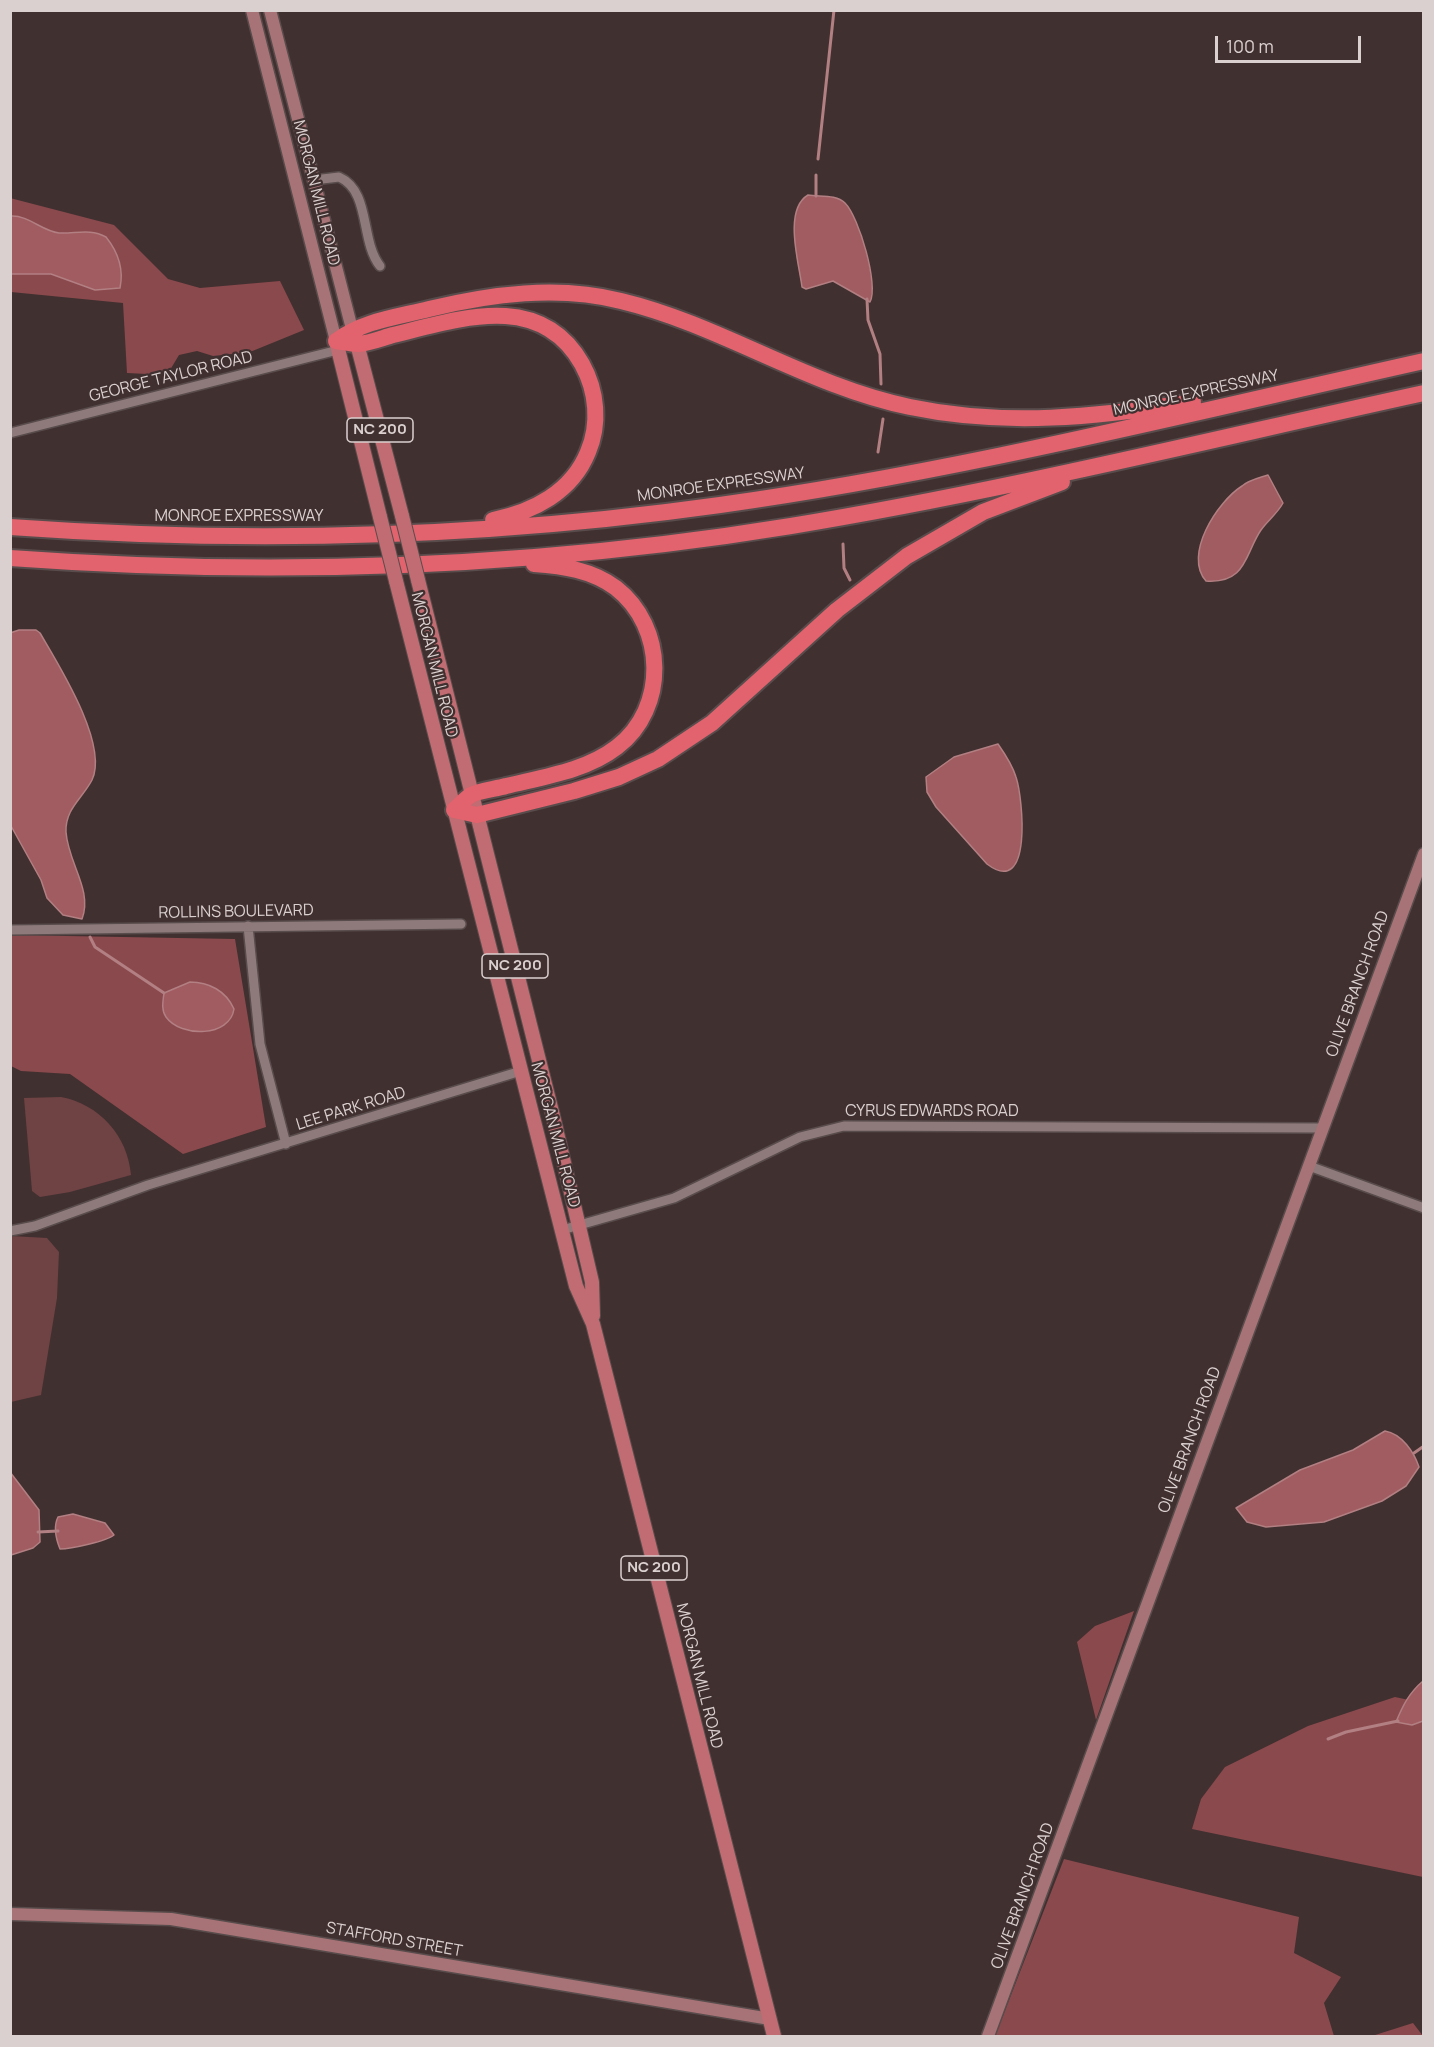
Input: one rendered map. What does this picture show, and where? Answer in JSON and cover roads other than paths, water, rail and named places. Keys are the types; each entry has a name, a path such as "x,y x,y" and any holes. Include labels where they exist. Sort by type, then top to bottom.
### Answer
{"highway":[{"path":"337,345 355,336 487,297 532,293 597,296 662,313 815,378 878,399 942,413 1008,419 1107,415 1360,375"},
{"path":"355,336 469,317 514,316 536,323 556,335 573,351 589,379 596,411 591,443 578,471 564,487 547,500 517,514 424,532"},
{"name":"MONROE EXPRESSWAY","path":"10,527 203,536 424,532 643,515 807,492 980,459 1424,361"},
{"path":"10,558 247,567 458,561 657,544 790,526 921,503 1424,393"},
{"path":"454,810 477,815 597,784 658,759 712,723 853,596 925,544 983,512 1024,495 1169,449"},
{"path":"454,810 472,795 569,770 596,760 616,748 633,732 645,711 653,688 655,662 650,638 633,606 616,589 597,577 577,569 553,566 458,561"}],"main road":[{"name":"MORGAN MILL ROAD","path":"355,336 472,795 592,1282 593,1324"},
{"name":"MORGAN MILL ROAD","path":"337,345 576,1286 593,1324 774,2037"}],"street":[{"name":"MORGAN MILL ROAD","path":"252,10 337,345"},
{"name":"MORGAN MILL ROAD","path":"270,10 355,336"},
{"path":"314,180 339,177 354,189 371,250 380,266"},
{"name":"GEORGE TAYLOR ROAD","path":"10,434 337,345"},
{"name":"OLIVE BRANCH ROAD","path":"988,2037 1424,854"},
{"name":"ROLLINS BOULEVARD","path":"10,930 461,924"},
{"path":"248,926 260,1044 286,1144"},
{"name":"LEE PARK ROAD","path":"10,1231 35,1226 125,1193 521,1071"},
{"name":"CYRUS EDWARDS ROAD","path":"562,1230 674,1198 800,1137 844,1126 1322,1128"},
{"path":"1309,1166 1424,1208"},
{"name":"STAFFORD STREET","path":"10,1914 171,1919 770,2019"}],"waterway":[{"path":"818,159 834,10"},
{"path":"816,175 816,196"},
{"path":"867,299 868,320 880,354 881,384"},
{"path":"878,452 883,419"},
{"path":"843,544 844,568 850,580"},
{"path":"90,937 95,947 164,993"},
{"path":"1414,1453 1424,1446"},
{"path":"38,1532 58,1531"},
{"path":"1328,1739 1346,1732 1398,1721"}]}
